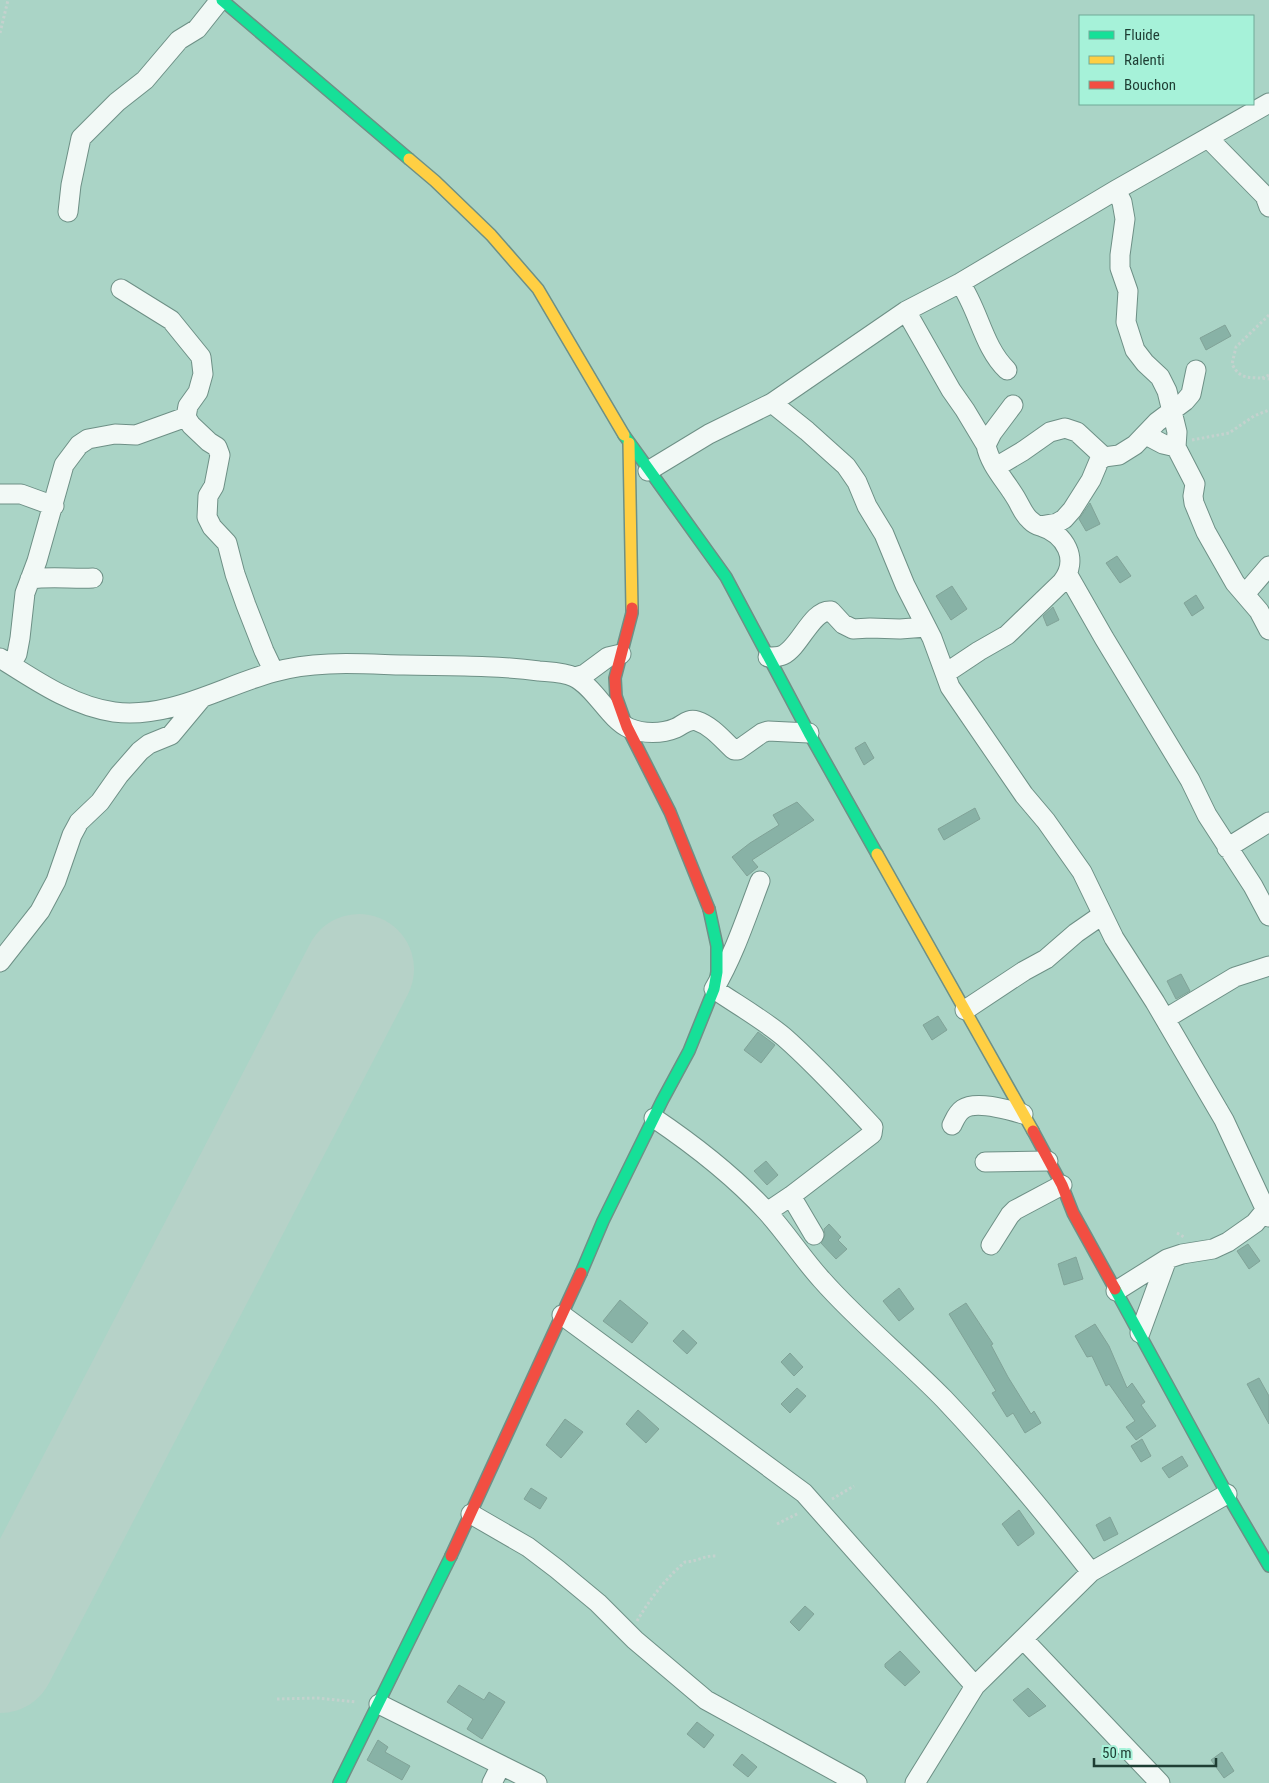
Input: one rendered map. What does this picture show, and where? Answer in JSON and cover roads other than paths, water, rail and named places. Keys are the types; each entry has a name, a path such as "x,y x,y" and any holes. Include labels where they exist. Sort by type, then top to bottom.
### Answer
{"street":[{"path":"68,212 71,185 81,138 117,102 145,80 179,40 197,29 221,0 435,181 491,235 538,289 629,442 726,577 768,657 800,729 966,1010 1062,1185 1073,1213 1227,1494 1269,1566"},
{"path":"648,471 709,434 772,403 906,311 960,283 1116,190 1269,103"},
{"path":"1208,138 1265,196 1269,207"},
{"path":"1116,190 1122,202 1125,218 1121,238 1120,268 1128,291 1126,322 1131,339 1135,350 1144,363 1160,377 1167,392 1177,432 1176,447 1192,478 1194,484 1194,503 1206,532 1235,583 1259,611 1269,630"},
{"path":"960,283 968,296 992,352 1007,370"},
{"path":"120,289 172,320 201,357 203,374 198,392 188,406 186,417 191,426 217,447 220,455 214,486 208,496 207,517 212,527 227,543 246,605 274,672"},
{"path":"906,311 951,390 966,410 986,445 987,452 1024,514 1031,522 1047,529 1061,539 1067,548 1070,564 1068,575 1008,635 979,651 946,673"},
{"path":"1040,526 1057,523 1064,519 1072,510 1091,480 1099,462 1104,457 1119,455 1126,451 1191,394 1196,370"},
{"path":"792,389 807,431"},
{"path":"772,403 846,466 857,482 867,506 884,534 905,584 932,638 950,687 1024,795 1082,872 1114,938 1165,1019 1224,1120 1268,1211 1255,1223 1228,1242 1213,1249 1182,1254 1167,1259 1116,1291"},
{"path":"986,445 992,433 1013,405"},
{"path":"186,417 136,435 115,434 88,438 79,445 64,465 54,506 25,593 17,654 6,662 64,696 88,706 114,712 144,712 201,699 274,672 302,666 328,664 435,664 519,668 575,677 585,674 608,657 621,654"},
{"path":"996,467 1050,432 1065,428 1077,432 1104,457"},
{"path":"1146,435 1163,444 1176,447"},
{"path":"629,442 632,613 615,678 616,696 627,727 670,812 709,907 717,946 717,972 714,989"},
{"path":"0,494 21,494 54,506"},
{"path":"1245,594 1269,566"},
{"path":"1068,575 1190,780 1207,815 1253,886 1269,916"},
{"path":"30,579 40,577 93,578"},
{"path":"768,657 785,654 817,617 822,612 827,611 831,611 843,624 853,630 870,628 900,630 926,627"},
{"path":"575,677 596,695 627,727 638,731 656,733 676,728 689,721 696,721 710,727 734,750 738,750 762,733 800,729"},
{"path":"0,962 40,912 56,881 72,835 79,822 100,802 119,775 140,751 149,744 171,735 201,699"},
{"path":"1227,848 1269,822"},
{"path":"339,1783 470,1514 562,1316 603,1221 689,1051 714,989 738,941 760,881"},
{"path":"966,1010 1024,971 1046,959 1076,933 1102,915"},
{"path":"1165,1019 1235,977 1269,966"},
{"path":"714,989 782,1035 856,1107 873,1127 872,1134 767,1212"},
{"path":"952,1125 956,1116 964,1108 978,1106 1003,1108 1023,1114"},
{"path":"654,1118 689,1142 727,1173 767,1212 822,1280 942,1398 993,1452 1041,1508 1091,1572"},
{"path":"985,1162 1042,1162 1048,1160"},
{"path":"991,1245 1015,1210 1062,1185"},
{"path":"791,1196 814,1235"},
{"path":"1140,1333 1167,1259"},
{"path":"562,1316 804,1493 975,1686"},
{"path":"919,1781 975,1686 1091,1572 1227,1494"},
{"path":"470,1514 528,1547 550,1564 706,1700 857,1783"},
{"path":"1023,1639 1160,1783"},
{"path":"379,1704 537,1783"},
{"path":"492,1783 501,1765"}]}
